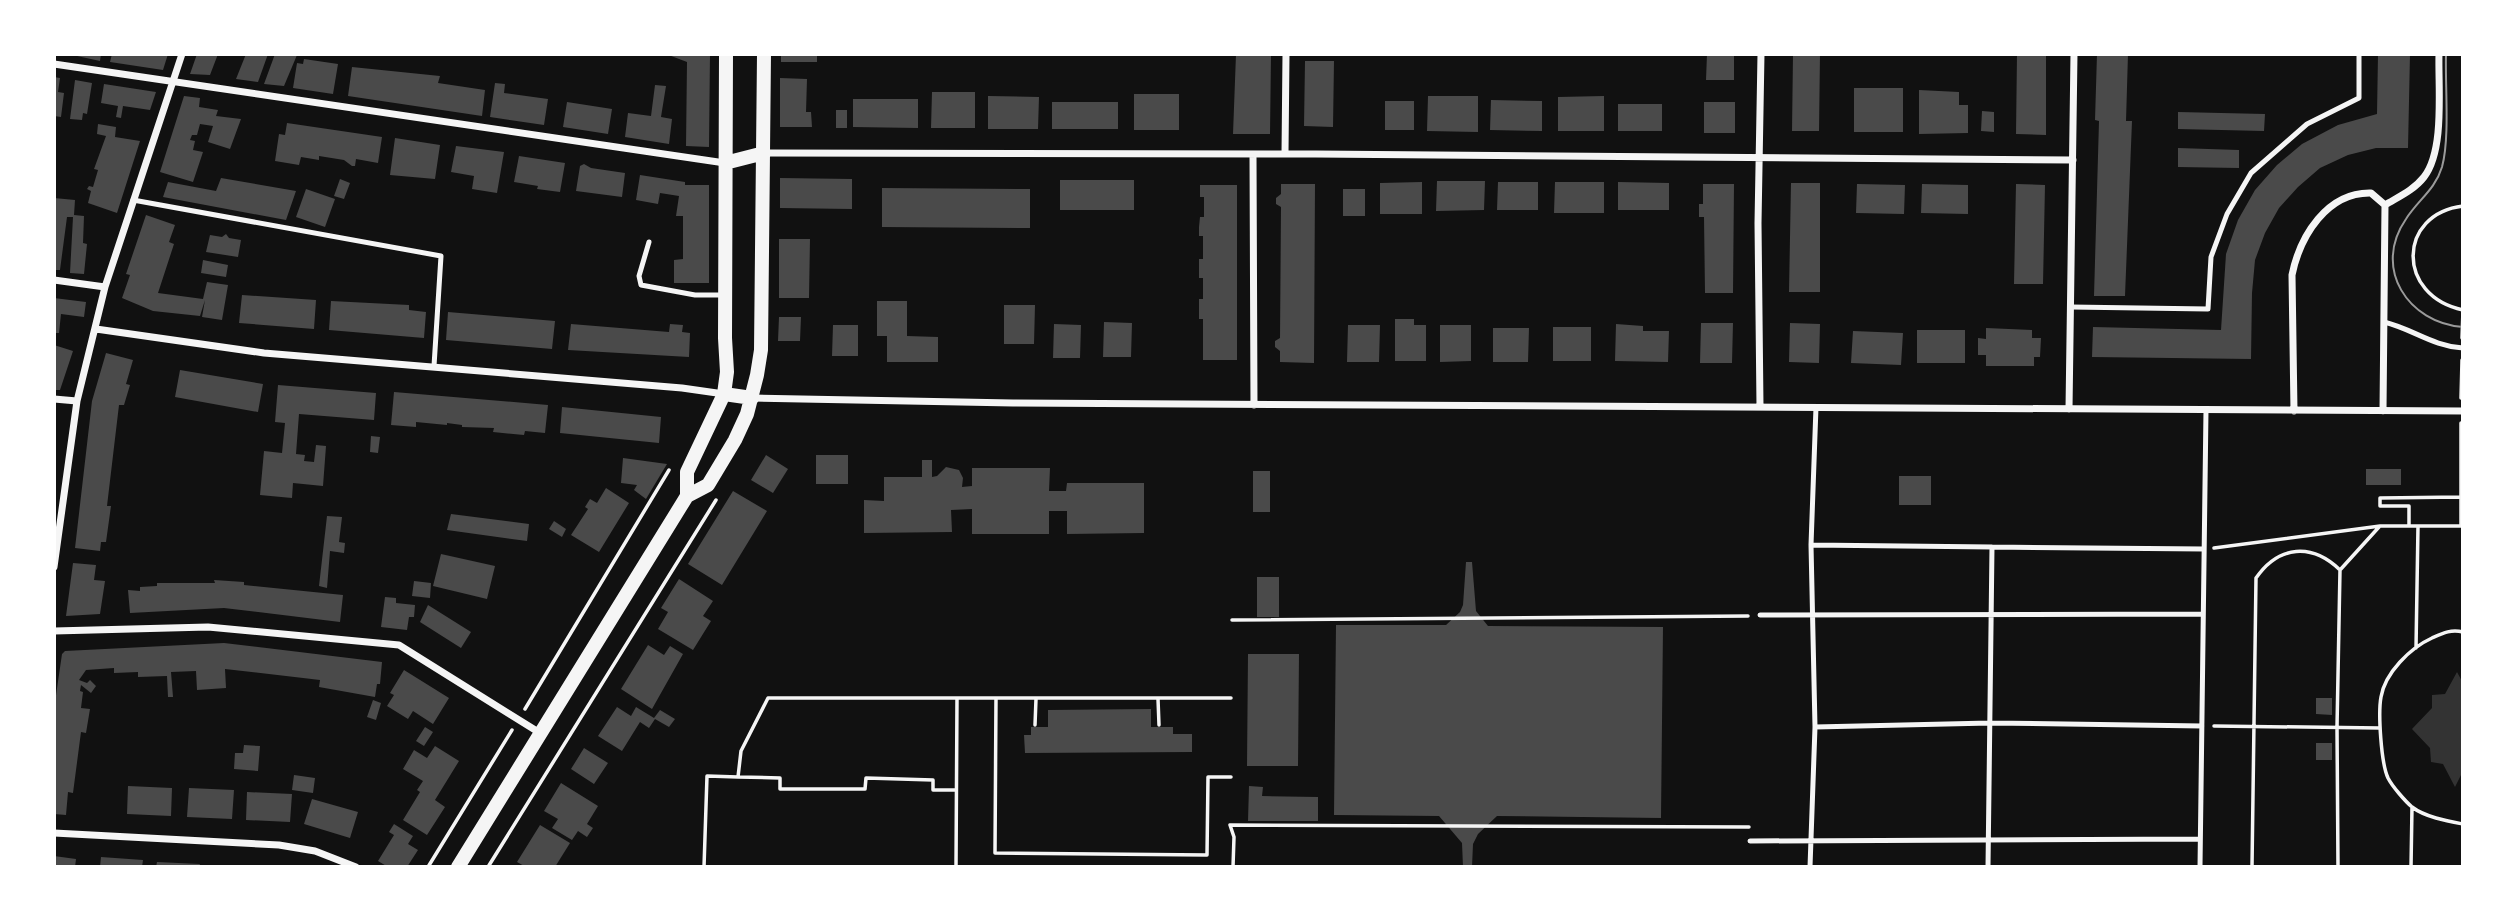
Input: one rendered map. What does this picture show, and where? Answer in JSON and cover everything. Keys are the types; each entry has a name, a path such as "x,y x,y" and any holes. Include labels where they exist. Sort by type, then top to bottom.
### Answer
{"main road":[{"path":"687,496 687,472 724,394 727,372 726,54"},
{"path":"457,867 687,496 708,485 740,430 752,398 761,349 764,54"},
{"path":"725,163 764,153"},
{"path":"724,394 752,398"}],"street":[{"path":"54,567 77,401 105,287 182,54"},
{"path":"1285,153 1286,54"},
{"path":"1760,54 1760,407"},
{"path":"2069,409 2074,54"},
{"path":"2385,205 2411,189 2424,177 2434,158 2439,54"},
{"path":"54,64 725,163"},
{"path":"764,153 1285,153 2073,160"},
{"path":"1253,154 1254,405"},
{"path":"2294,411 2292,275 2302,239 2332,206 2358,192 2371,192 2385,205 2383,411"},
{"path":"54,280 105,287"},
{"path":"96,329 264,353 682,388 724,394"},
{"path":"752,398 1254,405 2462,411"},
{"path":"54,399 77,401"},
{"path":"54,631 208,627 400,645 540,733"},
{"path":"54,833 279,845 315,850 356,867"}],"lane":[{"path":"2071,307 2208,309 2211,257 2227,214 2251,173 2307,124 2359,99 2359,54"},
{"path":"134,200 441,257 434,366"},
{"path":"649,242 639,276 640,285 695,295 725,295"},
{"path":"2384,322 2402,327 2432,343 2463,348"},
{"path":"1810,867 1815,727 1811,545 1815,407"},
{"path":"2200,867 2206,411"},
{"path":"1811,545 2204,550"},
{"path":"1987,867 1992,547"},
{"path":"1760,615 2203,614"},
{"path":"1815,727 1990,723 2202,726"},
{"path":"1750,841 2200,839"}],"path":[{"path":"2463,206 2435,215 2424,226 2416,240 2413,256 2415,272 2422,287 2433,299 2463,310"},
{"path":"2204,550 2380,526 2462,526 2462,411"},
{"path":"428,867 670,469"},
{"path":"488,867 722,491"},
{"path":"2409,526 2409,506 2380,506 2381,498 2462,497"},
{"path":"2339,867 2337,727 2340,570 2380,526"},
{"path":"2416,648 2418,526"},
{"path":"2252,867 2256,578 2264,566 2296,550 2326,557 2340,570"},
{"path":"1232,620 1760,615"},
{"path":"2463,632 2453,630 2416,648 2394,670 2381,695 2380,728 2388,777 2412,807 2442,820 2463,824"},
{"path":"738,777 741,751 768,698 1231,698"},
{"path":"956,867 957,698"},
{"path":"996,698 995,853 1207,855 1208,777 1231,777"},
{"path":"1035,725 1036,699"},
{"path":"1158,699 1159,725"},
{"path":"2202,726 2380,728"},
{"path":"704,867 707,776 780,778 779,789 865,789 866,778 933,779 933,790 956,790"},
{"path":"2411,867 2412,807"},
{"path":"1233,867 1234,837 1230,825 1750,827 1750,841"}],"shaded area":[{"path":"2457,672 2463,683 2463,771 2455,787 2443,764 2431,762 2430,748 2412,729 2432,708 2432,695 2445,694"}],"building":[{"path":"68,54 101,54 100,61"},
{"path":"112,54 168,54 163,70 110,62"},
{"path":"197,54 218,54 210,75 190,74"},
{"path":"246,54 268,54 258,82 236,79"},
{"path":"275,54 297,55 284,86 264,84"},
{"path":"666,54 710,54 709,147 686,146 687,62"},
{"path":"781,54 817,54 817,62 781,62"},
{"path":"1236,54 1271,54 1270,134 1233,134"},
{"path":"1707,54 1734,54 1734,80 1706,80"},
{"path":"1793,54 1820,54 1819,131 1792,131"},
{"path":"2017,54 2046,54 2046,135 2016,134"},
{"path":"2097,54 2128,54 2126,121 2132,121 2125,296 2094,296 2099,121 2095,120"},
{"path":"2378,54 2410,54 2408,148 2376,148 2348,155 2320,168 2279,208 2265,233 2255,260 2251,359 2092,357 2093,327 2221,330 2226,254 2238,220 2255,190 2277,165 2302,144 2338,125 2377,114"},
{"path":"304,59 338,64 333,94 293,88 297,63 303,64"},
{"path":"1305,61 1334,61 1333,127 1304,126"},
{"path":"352,67 440,76 438,83 485,90 482,116 348,96"},
{"path":"54,77 60,78 58,92 64,93 61,117 54,116"},
{"path":"780,78 807,79 806,112 811,112 812,127 780,127"},
{"path":"75,80 92,83 87,114 83,113 82,120 70,119"},
{"path":"495,83 505,84 504,93 548,99 544,125 490,117"},
{"path":"104,84 156,92 150,110 123,106 121,118 116,117 118,106 101,103"},
{"path":"655,85 666,86 661,117 672,119 669,144 625,137 628,113 651,116"},
{"path":"1854,88 1903,88 1903,132 1854,132"},
{"path":"1919,90 1959,92 1959,105 1968,105 1968,133 1919,134"},
{"path":"932,92 975,92 975,128 931,128"},
{"path":"1134,94 1179,94 1179,130 1134,130"},
{"path":"184,96 200,98 199,107 218,110 216,116 241,119 230,149 208,142 213,126 200,124 197,135 192,135 190,140 195,141 193,150 203,152 193,182 160,172"},
{"path":"988,96 1039,97 1038,129 988,129"},
{"path":"1428,96 1478,96 1478,132 1427,131"},
{"path":"1604,96 1604,131 1558,131 1558,97"},
{"path":"853,99 918,99 918,128 853,127"},
{"path":"1491,100 1542,101 1542,131 1490,130"},
{"path":"1385,101 1414,101 1414,130 1385,130"},
{"path":"567,102 612,109 608,134 563,127"},
{"path":"1052,102 1118,102 1118,129 1052,129"},
{"path":"1704,102 1735,102 1735,133 1704,133"},
{"path":"1618,104 1662,104 1662,131 1618,131"},
{"path":"836,110 847,110 847,128 836,128"},
{"path":"1982,111 1994,112 1994,132 1981,131"},
{"path":"2178,112 2265,114 2264,131 2178,129"},
{"path":"287,123 382,137 378,163 356,159 355,166 352,166 344,160 319,156 319,160 301,157 299,165 275,161 279,134 285,135"},
{"path":"98,124 116,127 115,137 140,141 117,213 88,203 91,191 87,189 89,186 93,187 98,170 94,169 106,136 97,134"},
{"path":"395,138 440,145 435,179 390,175"},
{"path":"456,146 504,152 497,193 472,189 474,176 451,172"},
{"path":"2178,148 2239,150 2239,168 2178,167"},
{"path":"519,156 565,163 560,192 514,182"},
{"path":"584,164 591,168 625,173 622,197 576,191 580,166"},
{"path":"640,175 685,182 685,185 709,185 709,283 674,283 674,260 683,259 683,216 676,216 679,196 660,193 658,204 636,200"},
{"path":"221,178 296,191 286,220 163,197 168,182 216,191"},
{"path":"780,178 852,179 852,209 780,208"},
{"path":"340,179 350,183 344,199 334,196"},
{"path":"1060,180 1134,180 1134,210 1060,210"},
{"path":"1437,181 1485,181 1484,210 1436,211"},
{"path":"1422,182 1422,214 1380,214 1380,183"},
{"path":"1498,182 1538,182 1538,210 1497,210"},
{"path":"1555,182 1604,182 1604,213 1554,213"},
{"path":"1618,182 1669,183 1669,210 1618,210"},
{"path":"1791,183 1820,183 1820,292 1789,292"},
{"path":"1281,184 1315,184 1314,363 1280,362 1280,351 1275,347 1275,341 1280,338 1281,207 1276,204 1276,198 1281,194"},
{"path":"1703,184 1734,184 1733,293 1705,293 1704,217 1699,217 1699,204 1703,204"},
{"path":"1857,184 1905,185 1904,214 1856,213"},
{"path":"1922,184 1968,185 1968,214 1921,213"},
{"path":"2016,184 2045,185 2043,284 2014,284"},
{"path":"1200,185 1237,185 1237,360 1203,360 1203,319 1199,319 1199,299 1203,299 1203,278 1199,278 1199,259 1203,259 1203,236 1199,236 1199,227 1200,217 1204,217 1204,197 1200,197"},
{"path":"882,188 1030,189 1030,228 882,227"},
{"path":"306,189 335,199 325,227 296,217"},
{"path":"1343,189 1365,189 1365,216 1343,216"},
{"path":"54,198 75,200 74,215 84,216 83,243 87,244 84,274 70,273 73,217 67,217 60,270 54,270"},
{"path":"146,215 175,225 169,242 174,244 158,293 203,299 207,282 228,285 222,320 202,317 205,300 200,316 153,311 122,298 130,275 126,274"},
{"path":"226,234 229,238 241,240 238,257 206,252 210,235 222,237"},
{"path":"779,239 810,239 809,298 779,298"},
{"path":"203,260 228,265 226,277 201,273"},
{"path":"242,295 316,300 314,329 239,323"},
{"path":"54,298 86,302 84,317 61,314 59,333 54,333"},
{"path":"331,301 409,305 409,310 426,312 424,338 329,330"},
{"path":"877,301 907,301 907,336 938,337 938,362 887,362 887,336 877,336"},
{"path":"1004,305 1035,305 1034,344 1004,344"},
{"path":"448,312 555,321 552,349 446,340"},
{"path":"779,317 801,317 800,341 778,341"},
{"path":"1395,319 1414,319 1414,325 1426,325 1426,361 1395,361"},
{"path":"1104,322 1132,323 1131,357 1103,357"},
{"path":"1701,323 1733,323 1732,363 1700,363"},
{"path":"1790,323 1820,324 1819,363 1789,362"},
{"path":"571,324 669,332 670,324 683,325 682,332 690,333 689,357 568,350"},
{"path":"1054,324 1081,325 1080,358 1053,358"},
{"path":"1616,324 1643,326 1643,331 1669,331 1668,362 1615,361"},
{"path":"833,325 858,325 858,356 832,356"},
{"path":"1348,325 1380,325 1379,362 1347,362"},
{"path":"1440,325 1471,325 1471,361 1440,362"},
{"path":"1553,327 1591,327 1591,361 1553,361"},
{"path":"1493,328 1529,328 1528,362 1493,362"},
{"path":"1986,328 2032,330 2032,338 2041,338 2040,357 2034,357 2034,366 1986,366 1986,355 1978,355 1978,338 1986,339"},
{"path":"1917,330 1965,330 1965,363 1917,363"},
{"path":"1853,331 1903,333 1901,365 1851,363"},
{"path":"54,345 73,351 60,390 54,390"},
{"path":"106,353 133,360 126,384 130,385 124,405 119,405 107,506 111,506 106,542 101,542 100,551 75,548 92,401"},
{"path":"180,370 263,384 258,412 175,397"},
{"path":"278,385 376,393 374,420 299,414 296,454 305,455 304,461 314,462 316,445 326,446 323,486 293,483 292,498 260,495 264,451 282,453 285,423 275,422"},
{"path":"394,392 548,405 545,433 525,431 524,435 493,432 494,428 462,427 447,423 416,422 416,427 391,425"},
{"path":"562,407 661,417 659,443 560,433"},
{"path":"371,436 380,437 378,453 370,452"},
{"path":"766,455 788,469 773,493 751,480"},
{"path":"816,455 848,455 848,484 816,484"},
{"path":"623,458 667,464 646,499 634,490 637,485 621,483"},
{"path":"922,460 932,460 932,477 946,467 959,470 963,478 962,487 972,486 972,468 1050,468 1049,491 1066,491 1067,483 1144,483 1144,533 1067,534 1067,511 1049,511 1049,534 972,534 972,509 951,510 952,532 864,533 864,500 884,501 884,477 922,477"},
{"path":"2366,469 2401,469 2401,485 2366,485"},
{"path":"1253,471 1270,471 1270,512 1253,512"},
{"path":"1899,476 1931,476 1931,505 1899,505"},
{"path":"606,488 629,503 599,552 571,535 588,509 585,507 590,499 597,503"},
{"path":"733,491 767,511 722,585 688,564"},
{"path":"451,514 529,524 527,541 447,530"},
{"path":"327,516 342,517 339,542 345,543 344,553 330,551 327,588 319,586"},
{"path":"554,521 566,529 562,537 549,529"},
{"path":"441,554 495,566 487,599 433,586"},
{"path":"1466,562 1472,562 1476,611 1488,626 1663,627 1661,818 1497,816 1478,834 1473,844 1472,867 1463,867 1462,843 1439,816 1334,815 1336,625 1446,625 1460,612 1463,605"},
{"path":"73,563 96,565 94,580 105,581 100,614 66,616"},
{"path":"1257,577 1279,577 1279,617 1257,617"},
{"path":"679,579 713,601 703,616 711,621 693,650 658,629 668,612 661,608"},
{"path":"214,580 343,595 340,622 224,608 130,613 128,590 140,591 140,587 157,586 157,583 215,583"},
{"path":"414,581 431,583 430,598 412,596"},
{"path":"385,597 396,598 396,603 415,605 414,617 409,617 407,630 381,627"},
{"path":"428,605 471,632 461,648 420,622"},
{"path":"224,643 382,662 380,684 377,684 375,697 319,687 320,680 225,669 226,688 197,690 196,671 171,672 173,697 168,697 167,676 138,677 138,672 114,673 114,668 86,670 79,680 87,683 90,680 96,686 91,693 81,685 81,708 90,709 86,733 81,732 73,793 68,792 66,815 54,814 54,709 62,654 65,651"},
{"path":"648,645 664,655 670,646 683,654 652,709 621,689"},
{"path":"1248,654 1299,654 1298,766 1247,766"},
{"path":"404,670 449,698 433,724 413,711 408,719 387,706 394,695 390,693"},
{"path":"2316,698 2332,698 2332,715 2316,714"},
{"path":"373,700 381,703 376,720 367,717"},
{"path":"617,707 631,716 636,707 654,718 660,710 675,719 669,727 655,719 649,728 640,722 622,751 598,736"},
{"path":"1151,709 1151,727 1173,727 1173,734 1192,734 1192,752 1025,753 1024,735 1031,735 1031,727 1048,727 1048,710"},
{"path":"425,727 433,732 424,746 416,741"},
{"path":"2316,743 2332,743 2332,760 2316,760"},
{"path":"244,745 260,746 258,771 234,769 235,753 243,753"},
{"path":"435,746 459,761 435,800 445,807 427,835 403,820 420,792 417,790 423,781 403,769 414,750 427,758"},
{"path":"584,748 608,763 594,784 571,769"},
{"path":"294,775 315,778 313,793 292,790"},
{"path":"561,783 598,806 587,824 593,828 587,837 578,831 572,840 552,828 558,819 544,811"},
{"path":"128,786 172,788 171,816 127,814"},
{"path":"1249,786 1263,787 1262,796 1318,797 1318,821 1248,821"},
{"path":"189,788 234,790 232,819 187,817"},
{"path":"247,792 292,794 290,822 246,820"},
{"path":"312,799 358,812 350,838 304,824"},
{"path":"394,824 413,836 408,844 418,850 407,867 388,867 378,861 394,835 389,832"},
{"path":"540,825 570,843 555,867 526,867 517,862"},
{"path":"54,856 76,859 75,867 54,867"},
{"path":"101,857 143,860 142,867 100,867"},
{"path":"157,862 200,864 199,867 156,867"}],"tram line":[{"path":"2446,54 2447,127 2442,167 2431,189 2406,219 2396,238 2393,256 2395,274 2401,290 2412,304 2443,323 2463,327"}]}
